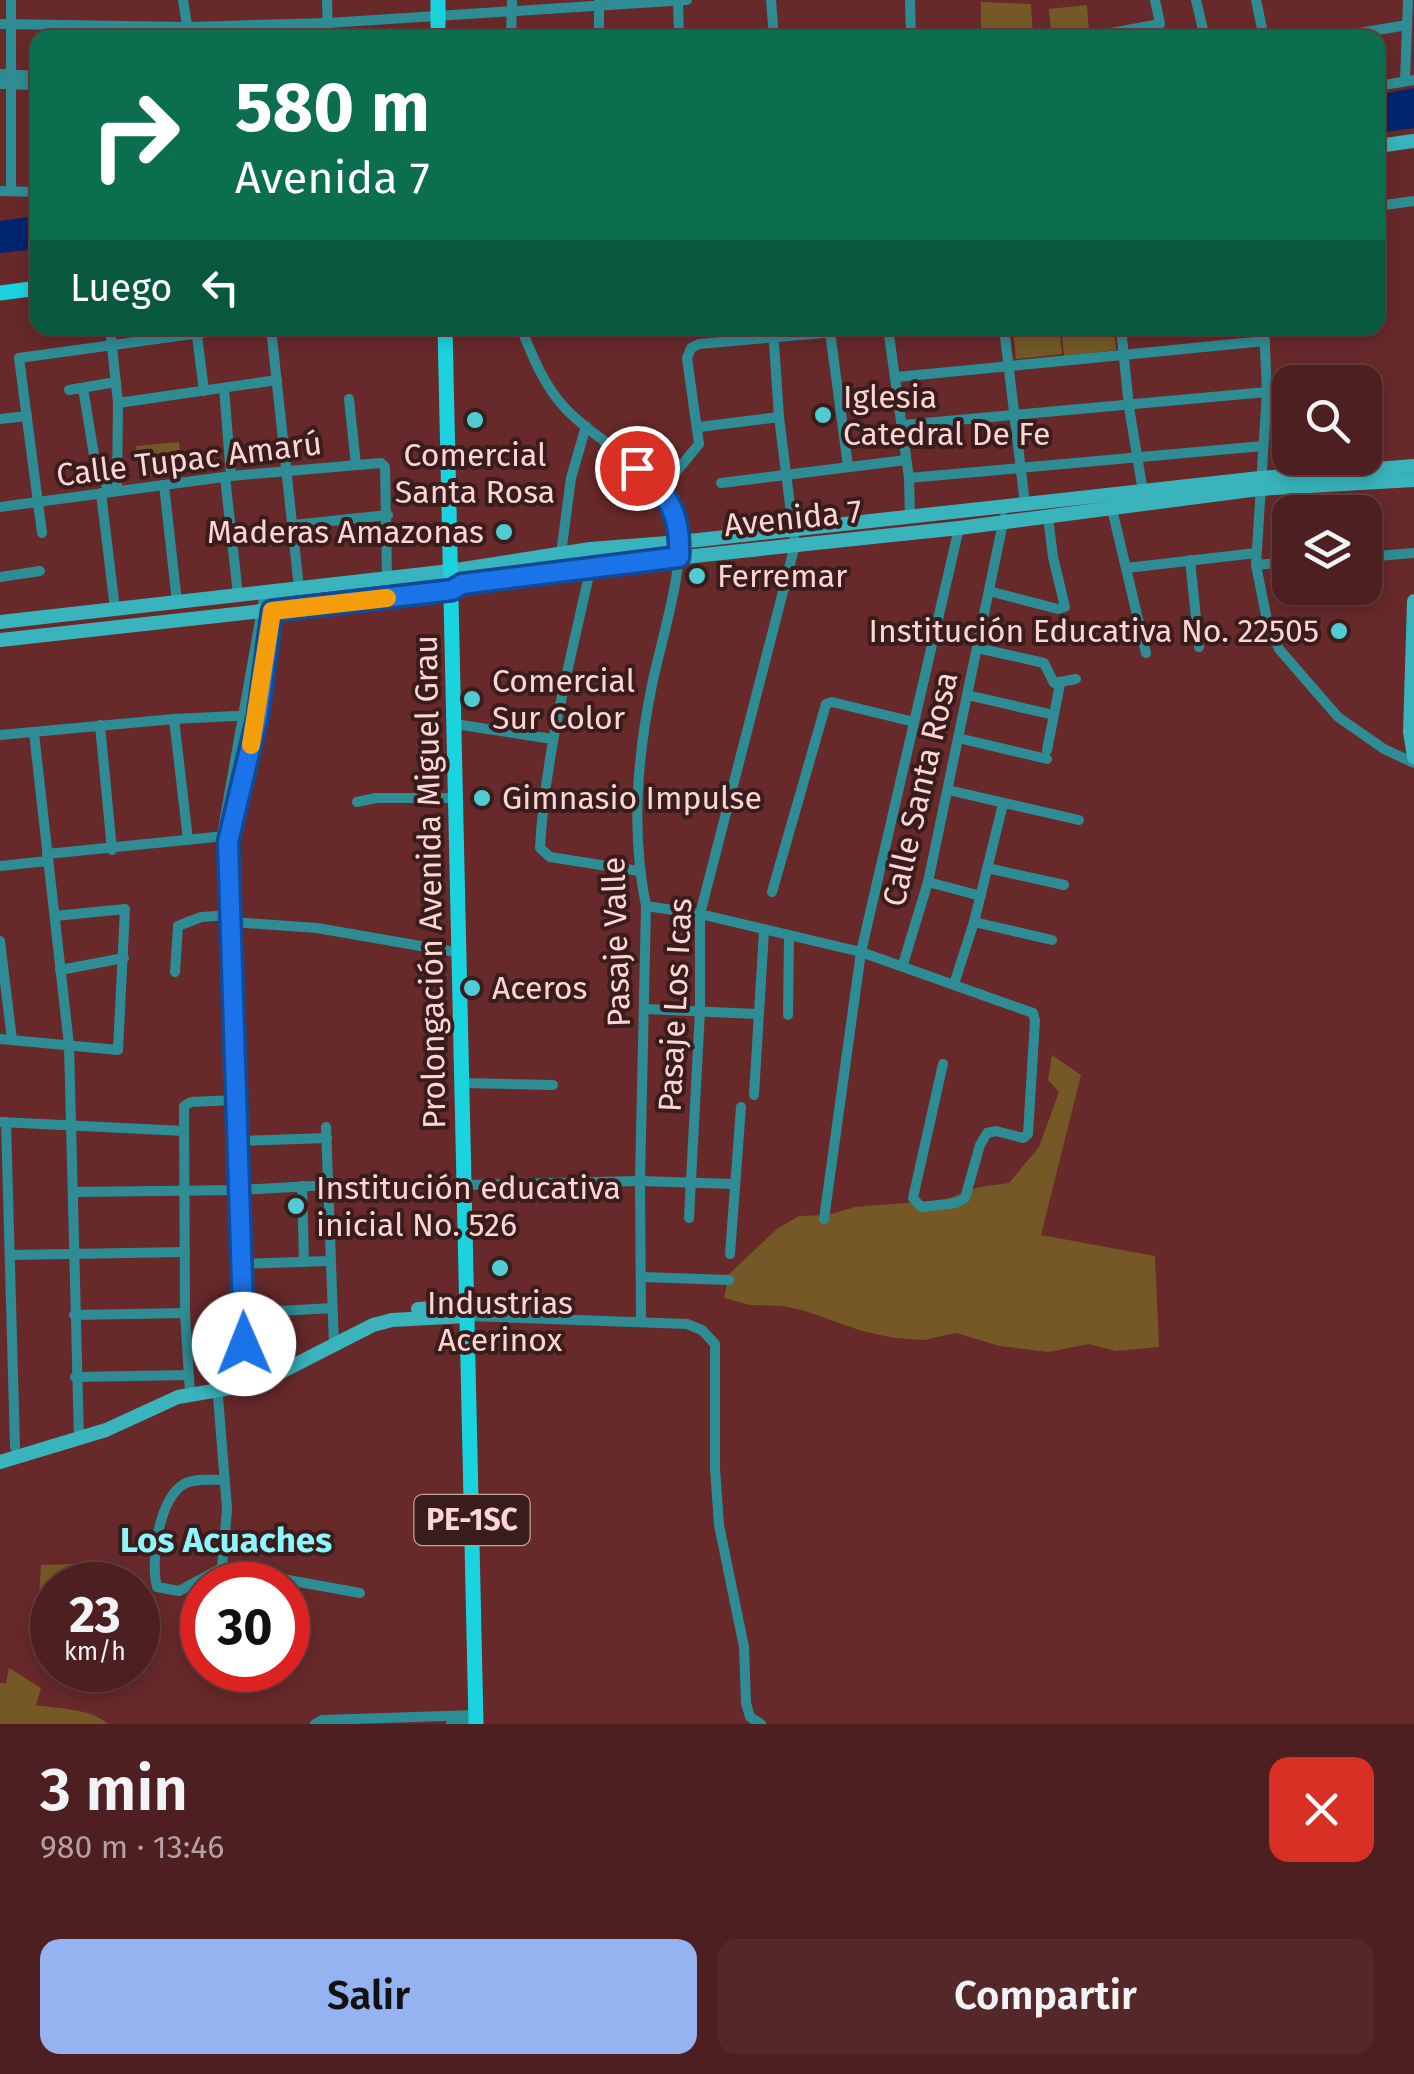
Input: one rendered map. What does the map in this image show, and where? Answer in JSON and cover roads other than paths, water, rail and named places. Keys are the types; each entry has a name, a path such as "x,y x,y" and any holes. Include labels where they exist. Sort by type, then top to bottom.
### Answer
{"main road":[{"path":"0,293 30,289"},
{"name":"Prolongación Avenida Miguel Grau","path":"444,335 467,1311"},
{"name":"PE-1SC","path":"467,1311 476,1720"}],"street":[{"path":"6,191 6,24 11,0"},
{"path":"183,0 188,30"},
{"path":"327,0 328,30"},
{"path":"511,30 512,0"},
{"path":"678,0 679,30"},
{"path":"223,30 328,24 438,8 512,13 686,0"},
{"path":"771,0 773,30"},
{"path":"910,0 911,30"},
{"path":"1127,30 1160,24 1155,0"},
{"path":"1196,0 1203,30"},
{"path":"1256,0 1262,30"},
{"path":"1385,85 1410,80 1408,0"},
{"path":"598,4 599,30"},
{"path":"6,24 142,30"},
{"path":"1377,30 1407,25"},
{"path":"5,79 30,77"},
{"path":"5,79 30,84"},
{"path":"1385,145 1414,141"},
{"path":"1385,205 1414,201"},
{"path":"111,335 118,404 109,492 115,609"},
{"path":"42,533 19,358 168,335"},
{"path":"197,335 204,390"},
{"path":"271,335 299,588"},
{"path":"525,335 537,366 564,407 662,489 696,450 700,438 688,358 691,348 754,335"},
{"name":"Pasaje Los Icas","path":"689,1218 700,1011 700,914 795,544 773,335"},
{"path":"830,335 848,466"},
{"path":"889,335 909,478 910,516"},
{"path":"1005,335 1026,504"},
{"path":"1123,335 1143,492"},
{"path":"1265,335 1267,392 1256,559 1267,620 1278,649 1338,717 1384,750 1414,760 1414,601"},
{"path":"896,376 1265,341"},
{"path":"118,404 277,380"},
{"path":"69,390 116,382"},
{"path":"83,388 94,454 109,492"},
{"path":"224,388 238,595"},
{"path":"902,426 1267,392"},
{"path":"349,399 356,465"},
{"path":"0,419 26,416"},
{"path":"699,427 779,417"},
{"path":"561,554 570,478 586,426"},
{"path":"909,478 1262,446"},
{"path":"721,483 906,460"},
{"name":"Calle Tupac Amarú","path":"0,507 228,477 384,464 388,514"},
{"name":"Avenida 7","path":"0,622 450,571 590,549 679,550 795,544 960,528 1026,504 1414,466"},
{"name":"Avenida 7","path":"0,640 452,590 462,584 590,567 794,528 910,516 1048,517 1260,483 1414,480"},
{"path":"164,485 177,602"},
{"name":"Pasaje Valle","path":"641,1320 646,906 639,870 637,774 679,550 676,516 662,489"},
{"path":"1112,509 1146,652"},
{"path":"292,525 388,514 388,578"},
{"name":"Calle Santa Rosa","path":"903,964 928,882 1004,514"},
{"path":"989,591 1058,610 1065,607 1048,517"},
{"path":"824,1218 861,952 960,528"},
{"path":"590,549 590,567 542,798 541,851 550,857 639,870"},
{"path":"1382,556 1414,553"},
{"path":"1127,568 1190,560 1272,560"},
{"path":"1190,560 1199,648"},
{"path":"0,577 40,571"},
{"path":"245,1379 227,839 258,715 270,591"},
{"path":"227,839 223,829 268,611"},
{"path":"977,648 1044,663 1050,680 1060,684 1076,679"},
{"path":"958,738 1047,754 1060,684"},
{"path":"967,695 1054,714"},
{"path":"772,892 826,704 832,702 914,722"},
{"path":"0,735 258,715"},
{"path":"174,719 188,840"},
{"path":"454,724 552,739"},
{"path":"100,725 112,850"},
{"path":"34,733 69,1045 78,1435"},
{"path":"948,790 1079,820"},
{"path":"357,802 376,798 457,798"},
{"path":"954,984 974,922 1003,804"},
{"path":"0,866 188,840 227,839"},
{"path":"988,868 1064,885"},
{"path":"928,882 981,896"},
{"path":"646,906 700,914 861,952 1032,1013 1036,1020 1028,1134 1023,1138 996,1131 987,1134 964,1198 956,1203 921,1208 913,1198 942,1064"},
{"path":"0,941 6,1040 118,1050 125,909 54,916"},
{"path":"175,972 178,926 201,917 317,928 461,953"},
{"path":"974,922 1052,940"},
{"path":"754,1095 764,931"},
{"path":"788,1015 789,936"},
{"path":"60,970 124,958"},
{"path":"645,1009 757,1014"},
{"path":"462,1083 553,1085"},
{"path":"189,1385 185,1104 236,1100"},
{"path":"730,1254 740,1107"},
{"path":"78,1435 7,1449 5,1293 10,1254 5,1235 3,1122 184,1131"},
{"path":"238,1141 326,1132 333,1341"},
{"path":"464,1186 640,1181 734,1184"},
{"path":"75,1192 328,1185"},
{"path":"302,1186 304,1262"},
{"path":"10,1254 185,1252"},
{"path":"242,1264 329,1261"},
{"path":"642,1277 730,1280"},
{"path":"244,1313 332,1308"},
{"path":"75,1377 217,1386 277,1374 333,1341 373,1325 467,1311 641,1320 687,1324 702,1330 715,1344 718,1524 744,1647 746,1703 750,1717 761,1724"},
{"path":"74,1316 185,1313"},
{"path":"0,1462 78,1435 189,1385"},
{"path":"217,1386 228,1532 223,1562"},
{"path":"180,1590 170,1592 157,1587 153,1557 163,1516 180,1485 223,1480"},
{"path":"310,1584 360,1593"},
{"path":"315,1724 322,1720 476,1720"},
{"path":"451,1724 476,1720"}],"water":[{"path":"1414,88 1414,128 1385,132 1385,94"},
{"path":"30,217 30,250 0,253 0,221"}],"place":[{"name":"Iglesia Catedral De Fe","path":"823,415"},
{"name":"Comercial Santa Rosa","path":"475,420"},
{"name":"Maderas Amazonas","path":"504,532"},
{"name":"Ferremar","path":"697,576"},
{"name":"Institución Educativa No. 22505","path":"1339,631"},
{"name":"Comercial Sur Color","path":"472,699"},
{"name":"Gimnasio Impulse","path":"482,798"},
{"name":"Aceros","path":"472,988"},
{"name":"Institución educativa inicial No. 526","path":"296,1206"},
{"name":"Industrias Acerinox","path":"500,1268"}],"district":[{"name":"Los Acuaches","path":"226,1540"}]}
